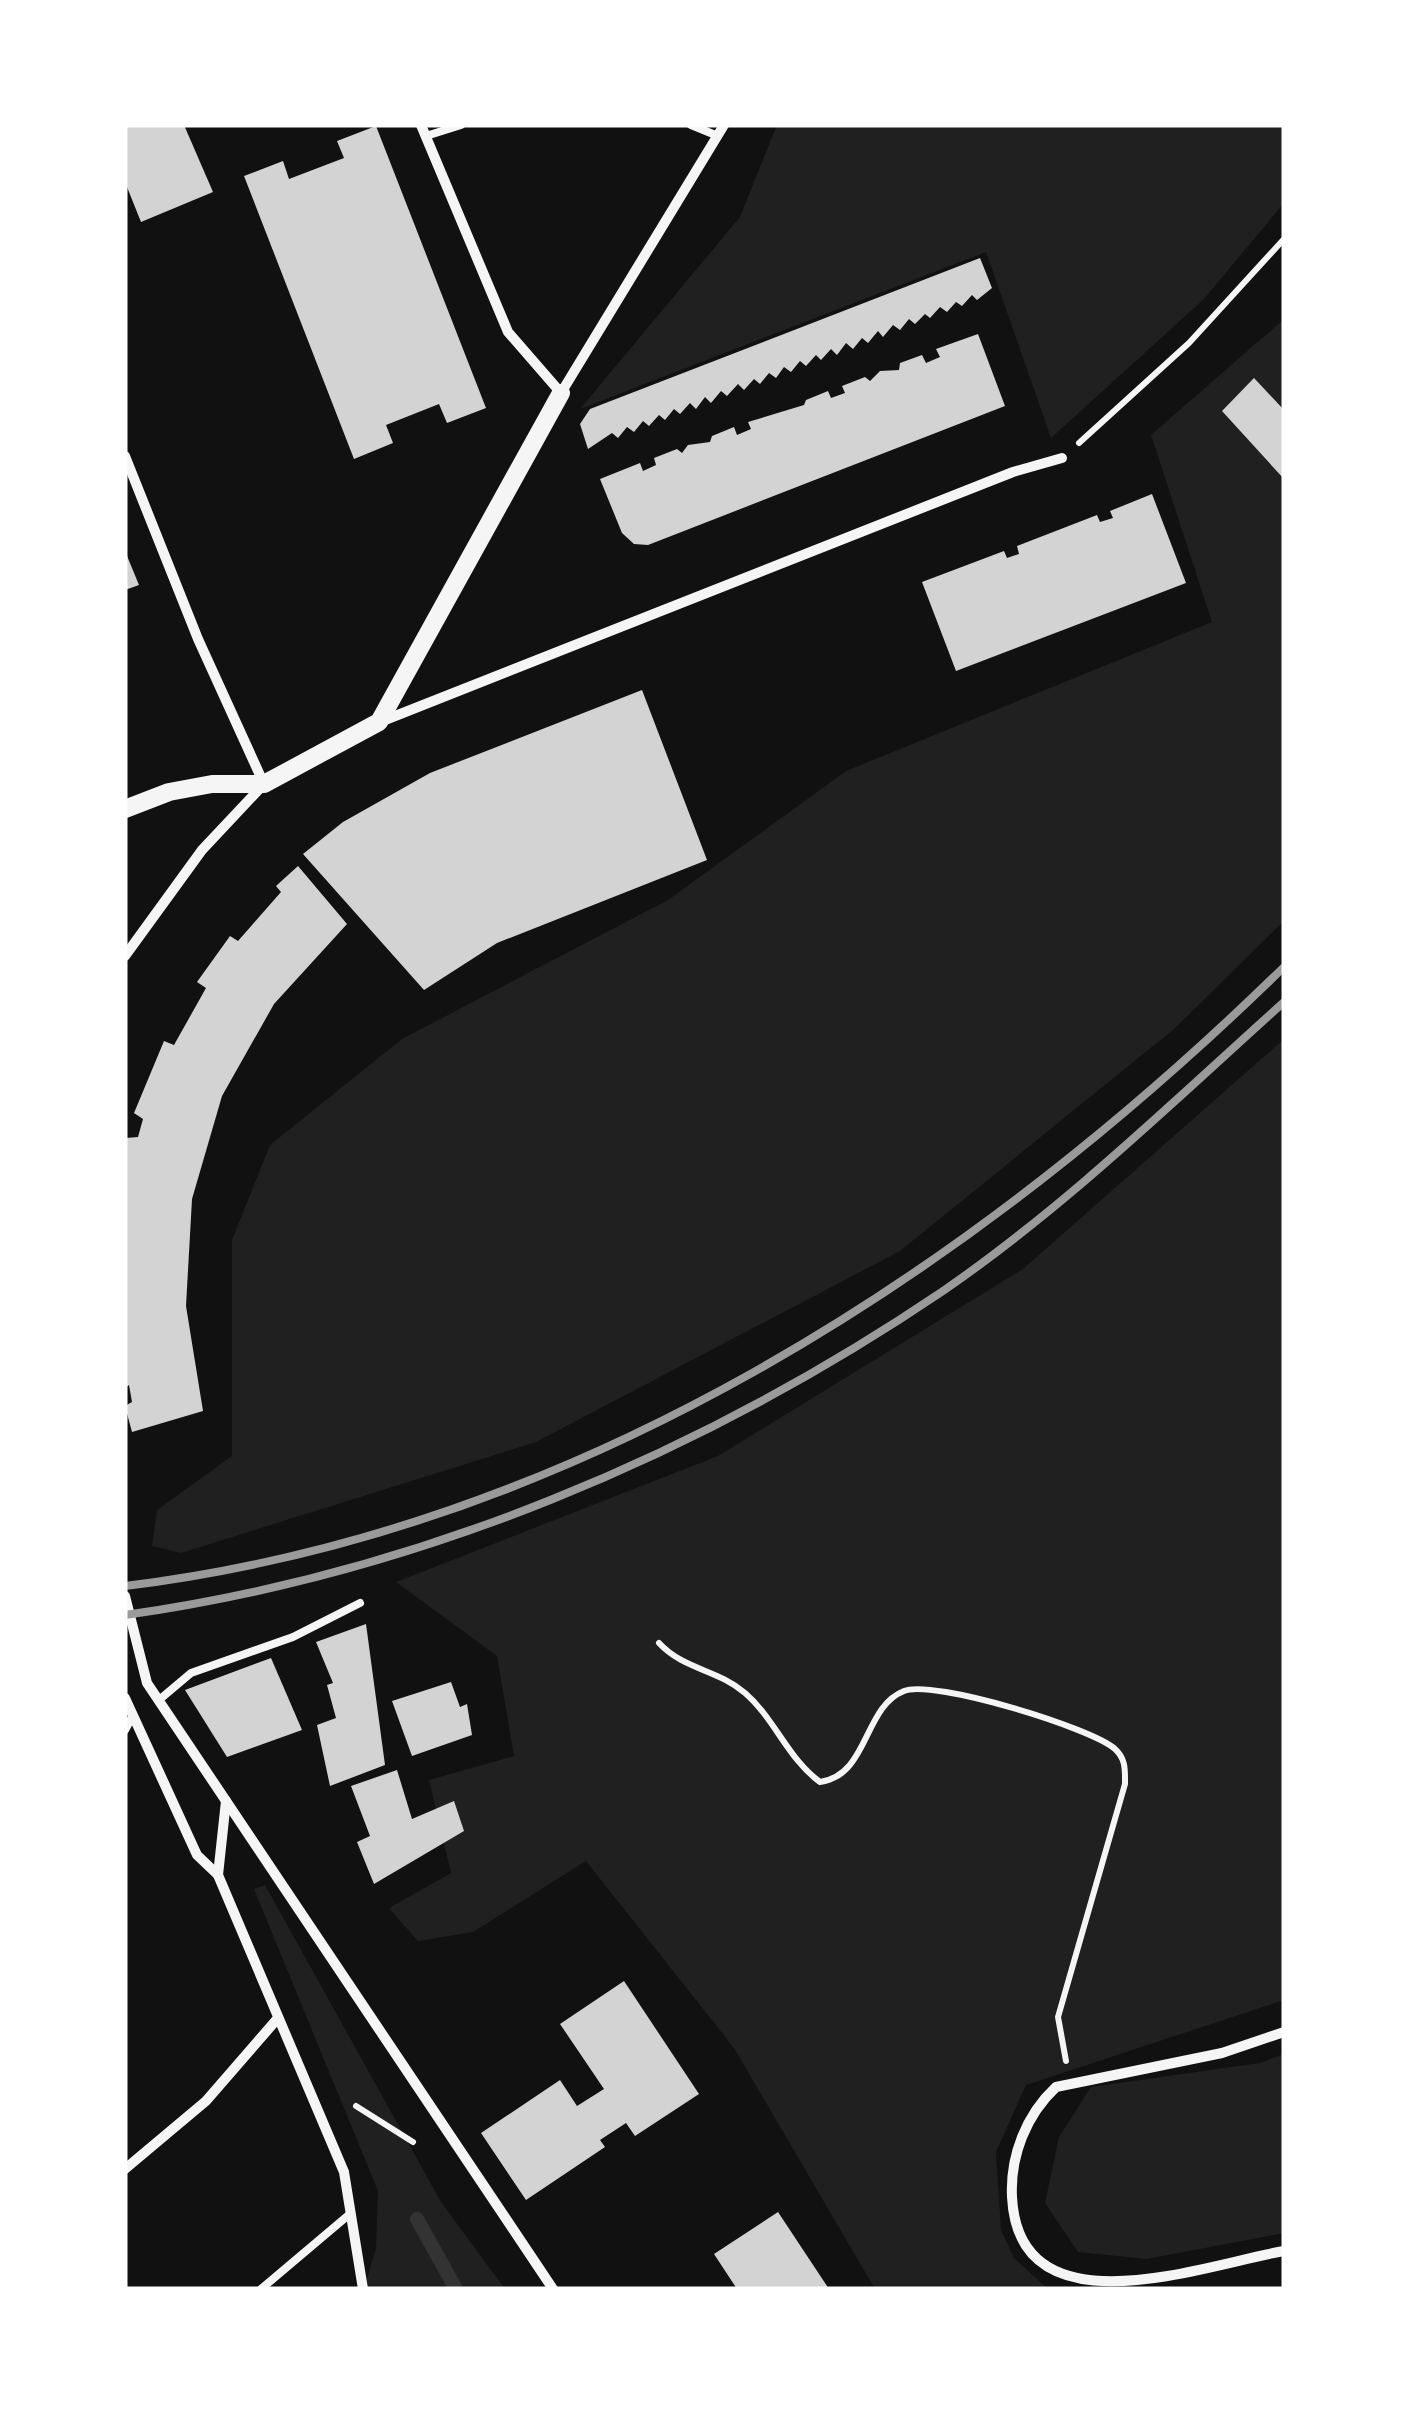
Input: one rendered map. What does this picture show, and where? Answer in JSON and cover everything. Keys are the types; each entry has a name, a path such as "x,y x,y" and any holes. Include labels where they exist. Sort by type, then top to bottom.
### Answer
{"street":[{"path":"423,130 508,332 562,394"},
{"path":"379,722 562,394 721,130"},
{"path":"125,456 198,639 264,784"},
{"path":"125,956 202,850 264,784 379,722 1012,472 1062,458"},
{"path":"125,809 169,792 264,784"},
{"path":"125,1596 147,1682 553,2289"},
{"path":"125,1698 128,1724 197,1855 218,1875 344,2172 363,2289"},
{"path":"218,1875 226,1800"},
{"path":"125,2169 206,2101 278,2018"},
{"path":"1284,2032 1159,2068 1075,2080 1056,2087 1038,2104 1014,2166 1012,2199 1020,2230 1035,2254 1054,2270 1077,2280 1113,2284 1284,2252"}],"lane":[{"path":"423,130 462,125"},
{"path":"691,125 721,130"},
{"path":"159,1700 192,1673 294,1637 360,1602"},
{"path":"261,2289 351,2213"}],"path":[{"path":"1062,458 1189,344 1284,239"},
{"path":"659,1644 677,1663 716,1673 744,1692 767,1715 807,1772 820,1782 837,1780 851,1765 888,1704 902,1691 923,1688 964,1694 1096,1735 1118,1751 1125,1762 1125,1784 1058,2016 1062,2052 1075,2080"},
{"path":"356,2106 413,2142"}],"shaded area":[{"path":"777,125 1284,125 1284,203 1204,299 1051,438 986,252 580,409 740,217"},
{"path":"1284,319 1284,921 1174,1029 900,1251 536,1442 181,1553 152,1546 157,1510 232,1456 232,1240 270,1145 402,1039 668,900 846,771 1212,622 1151,435"},
{"path":"1284,1039 1284,2000 1026,2085 996,2152 1001,2230 1014,2258 1048,2289 875,2289 734,2048 586,1861 473,1932 418,1941 389,1908 451,1873 429,1780 514,1756 497,1656 396,1582 718,1456 1023,1269"},
{"path":"265,1885 441,2202 505,2289 364,2289 376,2248 378,2191 254,1889"},
{"path":"1284,2054 1284,2233 1147,2259 1078,2252 1045,2203 1059,2137 1091,2087 1260,2063"}],"building":[{"path":"125,125 184,125 213,192 141,222 125,182"},
{"path":"376,126 486,408 447,423 439,404 386,425 393,443 354,459 244,176 283,161 289,179 344,158 337,141"},
{"path":"980,258 992,288 977,300 972,295 962,306 956,302 947,312 940,307 930,318 925,314 915,324 909,319 900,330 893,325 883,337 878,331 868,343 862,338 853,349 846,343 837,355 831,349 821,360 816,355 806,366 800,361 791,372 784,367 776,378 769,373 760,384 754,379 744,390 738,384 727,396 721,391 711,403 705,397 696,409 690,403 680,414 674,409 665,420 659,415 649,426 643,421 634,432 627,427 618,438 612,433 588,449 580,424 590,409"},
{"path":"978,334 1005,406 648,545 634,544 622,533 600,479 640,463 643,471 656,465 654,458 677,449 682,453 688,445 710,442 712,436 734,427 737,435 751,429 748,422 804,405 806,400 828,391 831,398 845,393 842,386 865,377 870,381 880,371 899,370 900,363 922,355 926,363 940,357 936,349"},
{"path":"1254,378 1284,410 1284,479 1222,411"},
{"path":"1152,494 1186,583 956,671 922,582 1004,551 1007,558 1019,554 1017,546 1097,515 1100,522 1113,518 1110,511"},
{"path":"125,551 139,585 125,590"},
{"path":"642,690 707,860 497,943 424,990 303,854 343,822 430,773"},
{"path":"298,866 347,924 274,1004 222,1096 192,1199 186,1306 203,1411 132,1432 125,1406 132,1402 129,1385 125,1388 126,1138 138,1137 143,1119 134,1113 164,1041 174,1045 206,988 197,982 230,936 238,941 281,892 276,886"},
{"path":"366,1624 385,1765 330,1786 317,1725 336,1718 327,1685 333,1683 316,1642"},
{"path":"271,1658 302,1730 227,1757 185,1690"},
{"path":"451,1682 460,1707 467,1704 472,1735 412,1756 392,1701"},
{"path":"397,1770 412,1819 454,1801 464,1831 374,1884 357,1842 370,1836 351,1786"},
{"path":"624,1981 699,2094 635,2136 626,2123 600,2140 605,2147 526,2200 481,2133 560,2080 577,2106 604,2089 560,2024"},
{"path":"778,2212 829,2289 737,2289 714,2254"}],"waterway":[{"path":"417,2219 456,2289"}],"railway":[{"path":"125,1586 290,1556 451,1510 605,1448 754,1372 896,1285 1032,1187 1162,1080 1284,967"},
{"path":"125,1615 234,1596 341,1570 447,1538 552,1500 753,1405 850,1351 988,1259 1118,1152 1284,1002"}]}
